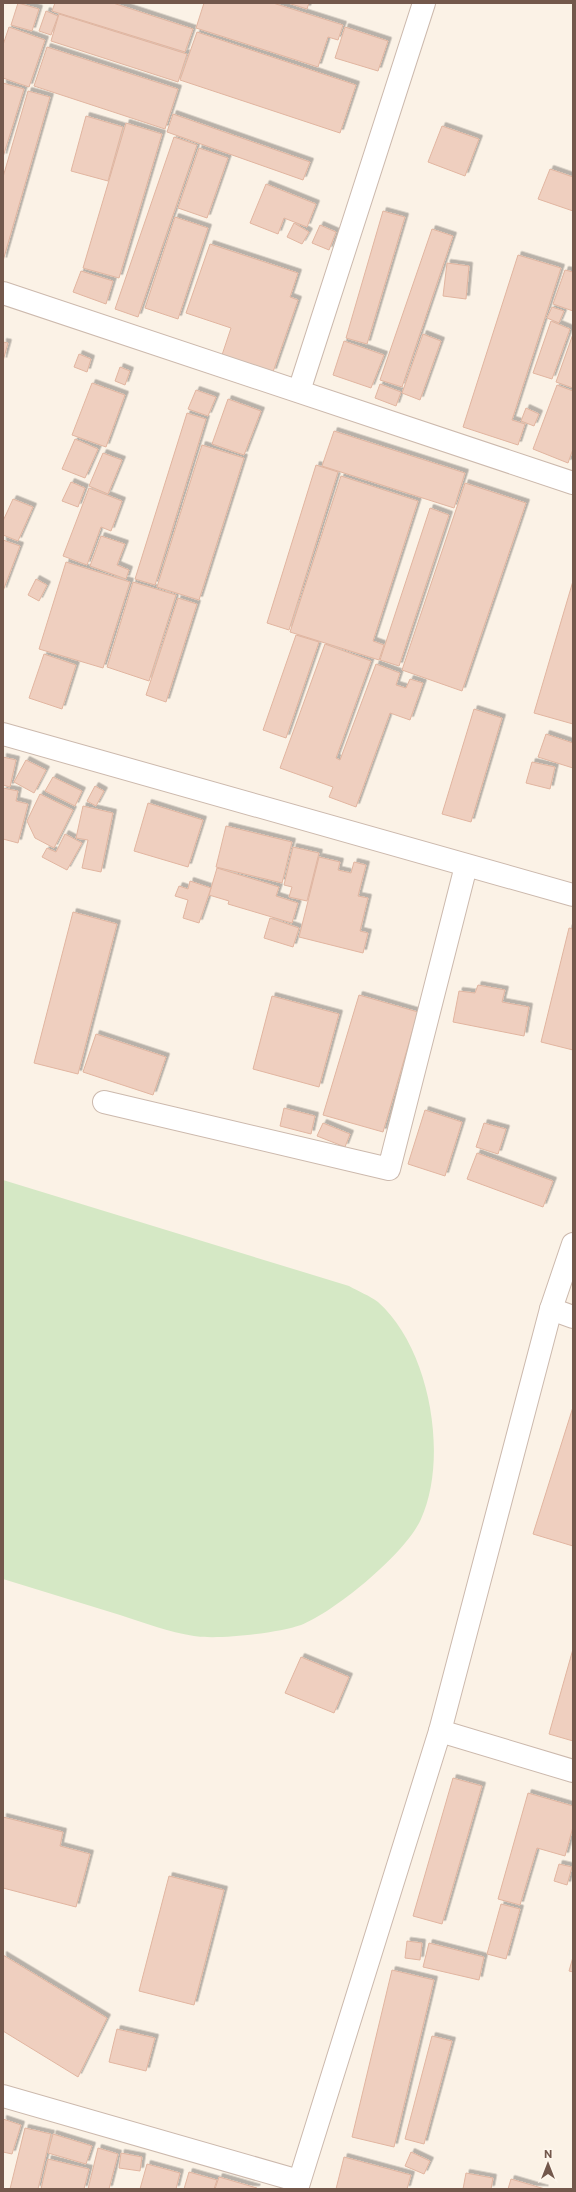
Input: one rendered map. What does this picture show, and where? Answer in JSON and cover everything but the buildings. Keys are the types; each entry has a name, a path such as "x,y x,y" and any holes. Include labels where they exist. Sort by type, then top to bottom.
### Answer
{"street":[{"path":"300,391 424,3"},
{"path":"3,293 573,483"},
{"path":"3,734 573,895"},
{"path":"104,1102 389,1169 466,866"},
{"path":"3,2096 298,2185 325,2104 440,1731 551,1309 573,1244"},
{"path":"551,1309 573,1317"},
{"path":"440,1731 573,1770"}],"green space":[{"path":"3,1180 349,1286 378,1302 396,1322 411,1347 422,1375 430,1404 433,1435 433,1465 429,1494 421,1519 413,1533 386,1564 368,1580 332,1607 316,1618 301,1625 278,1631 218,1637 194,1636 166,1630 3,1579"}]}
